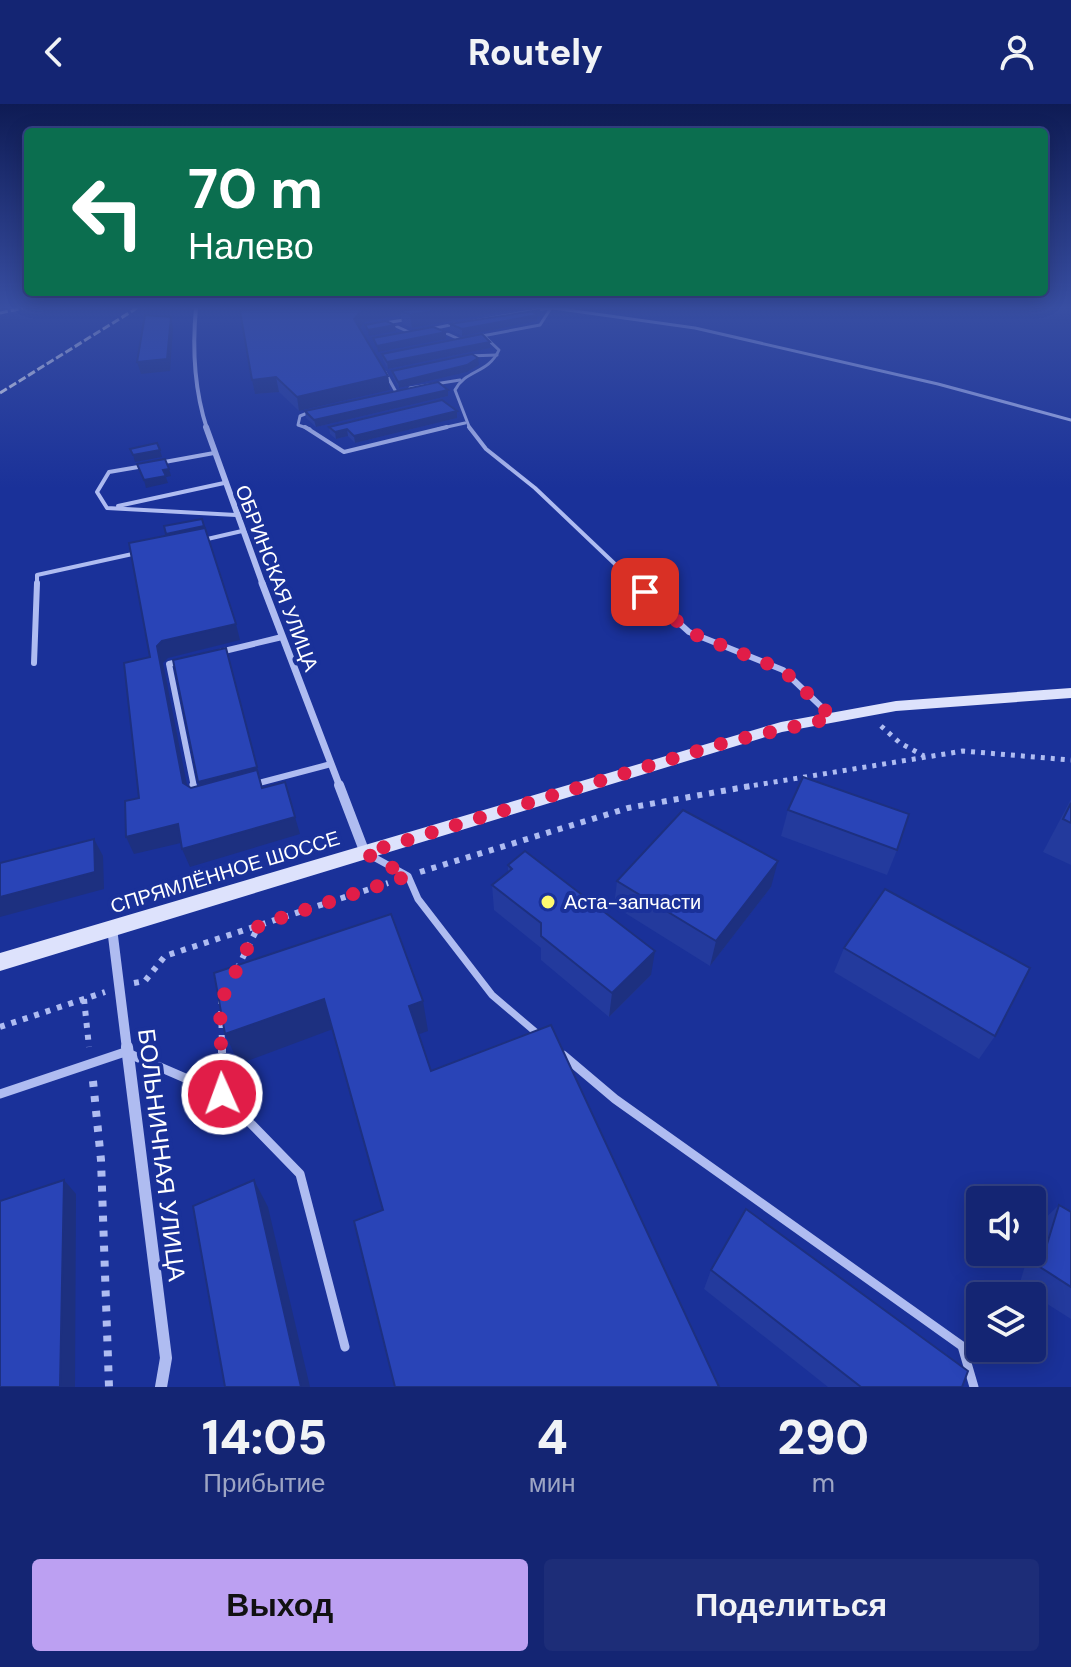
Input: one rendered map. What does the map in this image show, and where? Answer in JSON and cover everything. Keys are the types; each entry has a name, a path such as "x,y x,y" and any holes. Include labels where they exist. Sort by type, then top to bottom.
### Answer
{"main road":[{"name":"СПРЯМЛЁННОЕ ШОССЕ","path":"0,962 727,742 865,711 1071,693"}],"street":[{"name":"ОБРИНСКАЯ УЛИЦА","path":"195,368 197,400 224,483 365,853"},
{"name":"БОЛЬНИЧНАЯ УЛИЦА","path":"112,928 125,1052 166,1358 161,1387"}],"lane":[{"path":"382,368 396,392"},
{"path":"382,395 460,380 486,368"},
{"path":"868,368 1071,420"},
{"path":"386,374 400,371"},
{"path":"460,380 455,390 465,423 486,449 535,488 689,632 783,670 833,718"},
{"path":"324,409 300,416 298,425 317,432 334,449 344,452 465,423"},
{"path":"107,508 97,492 109,472 214,453"},
{"path":"107,508 224,483"},
{"path":"107,508 236,515"},
{"path":"191,542 242,531"},
{"path":"34,663 37,575 145,552"},
{"path":"211,654 282,637"},
{"path":"196,799 169,664 197,657"},
{"path":"241,787 331,764"},
{"path":"365,853 408,876 418,899 492,995 548,1043"},
{"path":"0,1094 125,1052 222,1094 300,1174 345,1347"},
{"path":"559,1052 615,1099 962,1346 974,1387"}],"path":[{"path":"865,711 900,743 924,756"},
{"path":"0,1027 145,981 165,956 628,808 963,751 1071,760"},
{"path":"233,977 259,925"},
{"path":"222,1094 220,1003 226,990"},
{"path":"84,999 101,1160 109,1387"}],"building":[{"path":"250,368 383,368 388,376 297,397 276,377 252,380"},
{"path":"407,368 455,368 398,382 392,371"},
{"path":"438,382 448,390 314,420 305,411"},
{"path":"442,400 457,411 354,436 347,429 335,432 329,427"},
{"path":"157,443 160,450 133,455 130,449"},
{"path":"165,459 169,469 163,470 166,476 144,480 137,464"},
{"path":"202,519 204,526 166,534 164,526"},
{"path":"205,528 236,624 162,641 157,646 183,783 191,788 257,770 262,788 285,782 295,817 182,849 178,824 126,837 125,801 139,798 124,663 150,657 129,543"},
{"path":"226,648 257,767 198,782 173,660"},
{"path":"803,777 909,814 897,850 788,810"},
{"path":"1071,803 1071,823 1063,819"},
{"path":"683,810 778,861 716,941 617,881"},
{"path":"94,839 95,872 0,897 0,863"},
{"path":"525,851 655,951 612,993 541,936 541,923 492,885 512,869 508,865"},
{"path":"885,889 1030,968 995,1036 844,948"},
{"path":"391,914 423,1001 409,1006 431,1071 551,1025 719,1387 395,1387 354,1221 383,1210 324,999 225,1034 214,973"},
{"path":"64,1180 60,1387 0,1387 0,1201"},
{"path":"254,1180 301,1387 225,1387 193,1206"},
{"path":"1059,1205 1071,1212 1071,1287 1040,1267 1046,1266 1046,1247"},
{"path":"746,1209 968,1371 962,1387 861,1387 711,1270"}],"railway":[{"path":"0,393 40,368"}],"place":[{"name":"Аста-запчасти","path":"548,902"}],"route":[{"path":"222,1094 220,1003 259,925 408,876 365,853 727,742 781,727 833,718 783,670 689,632 645,592"}]}
